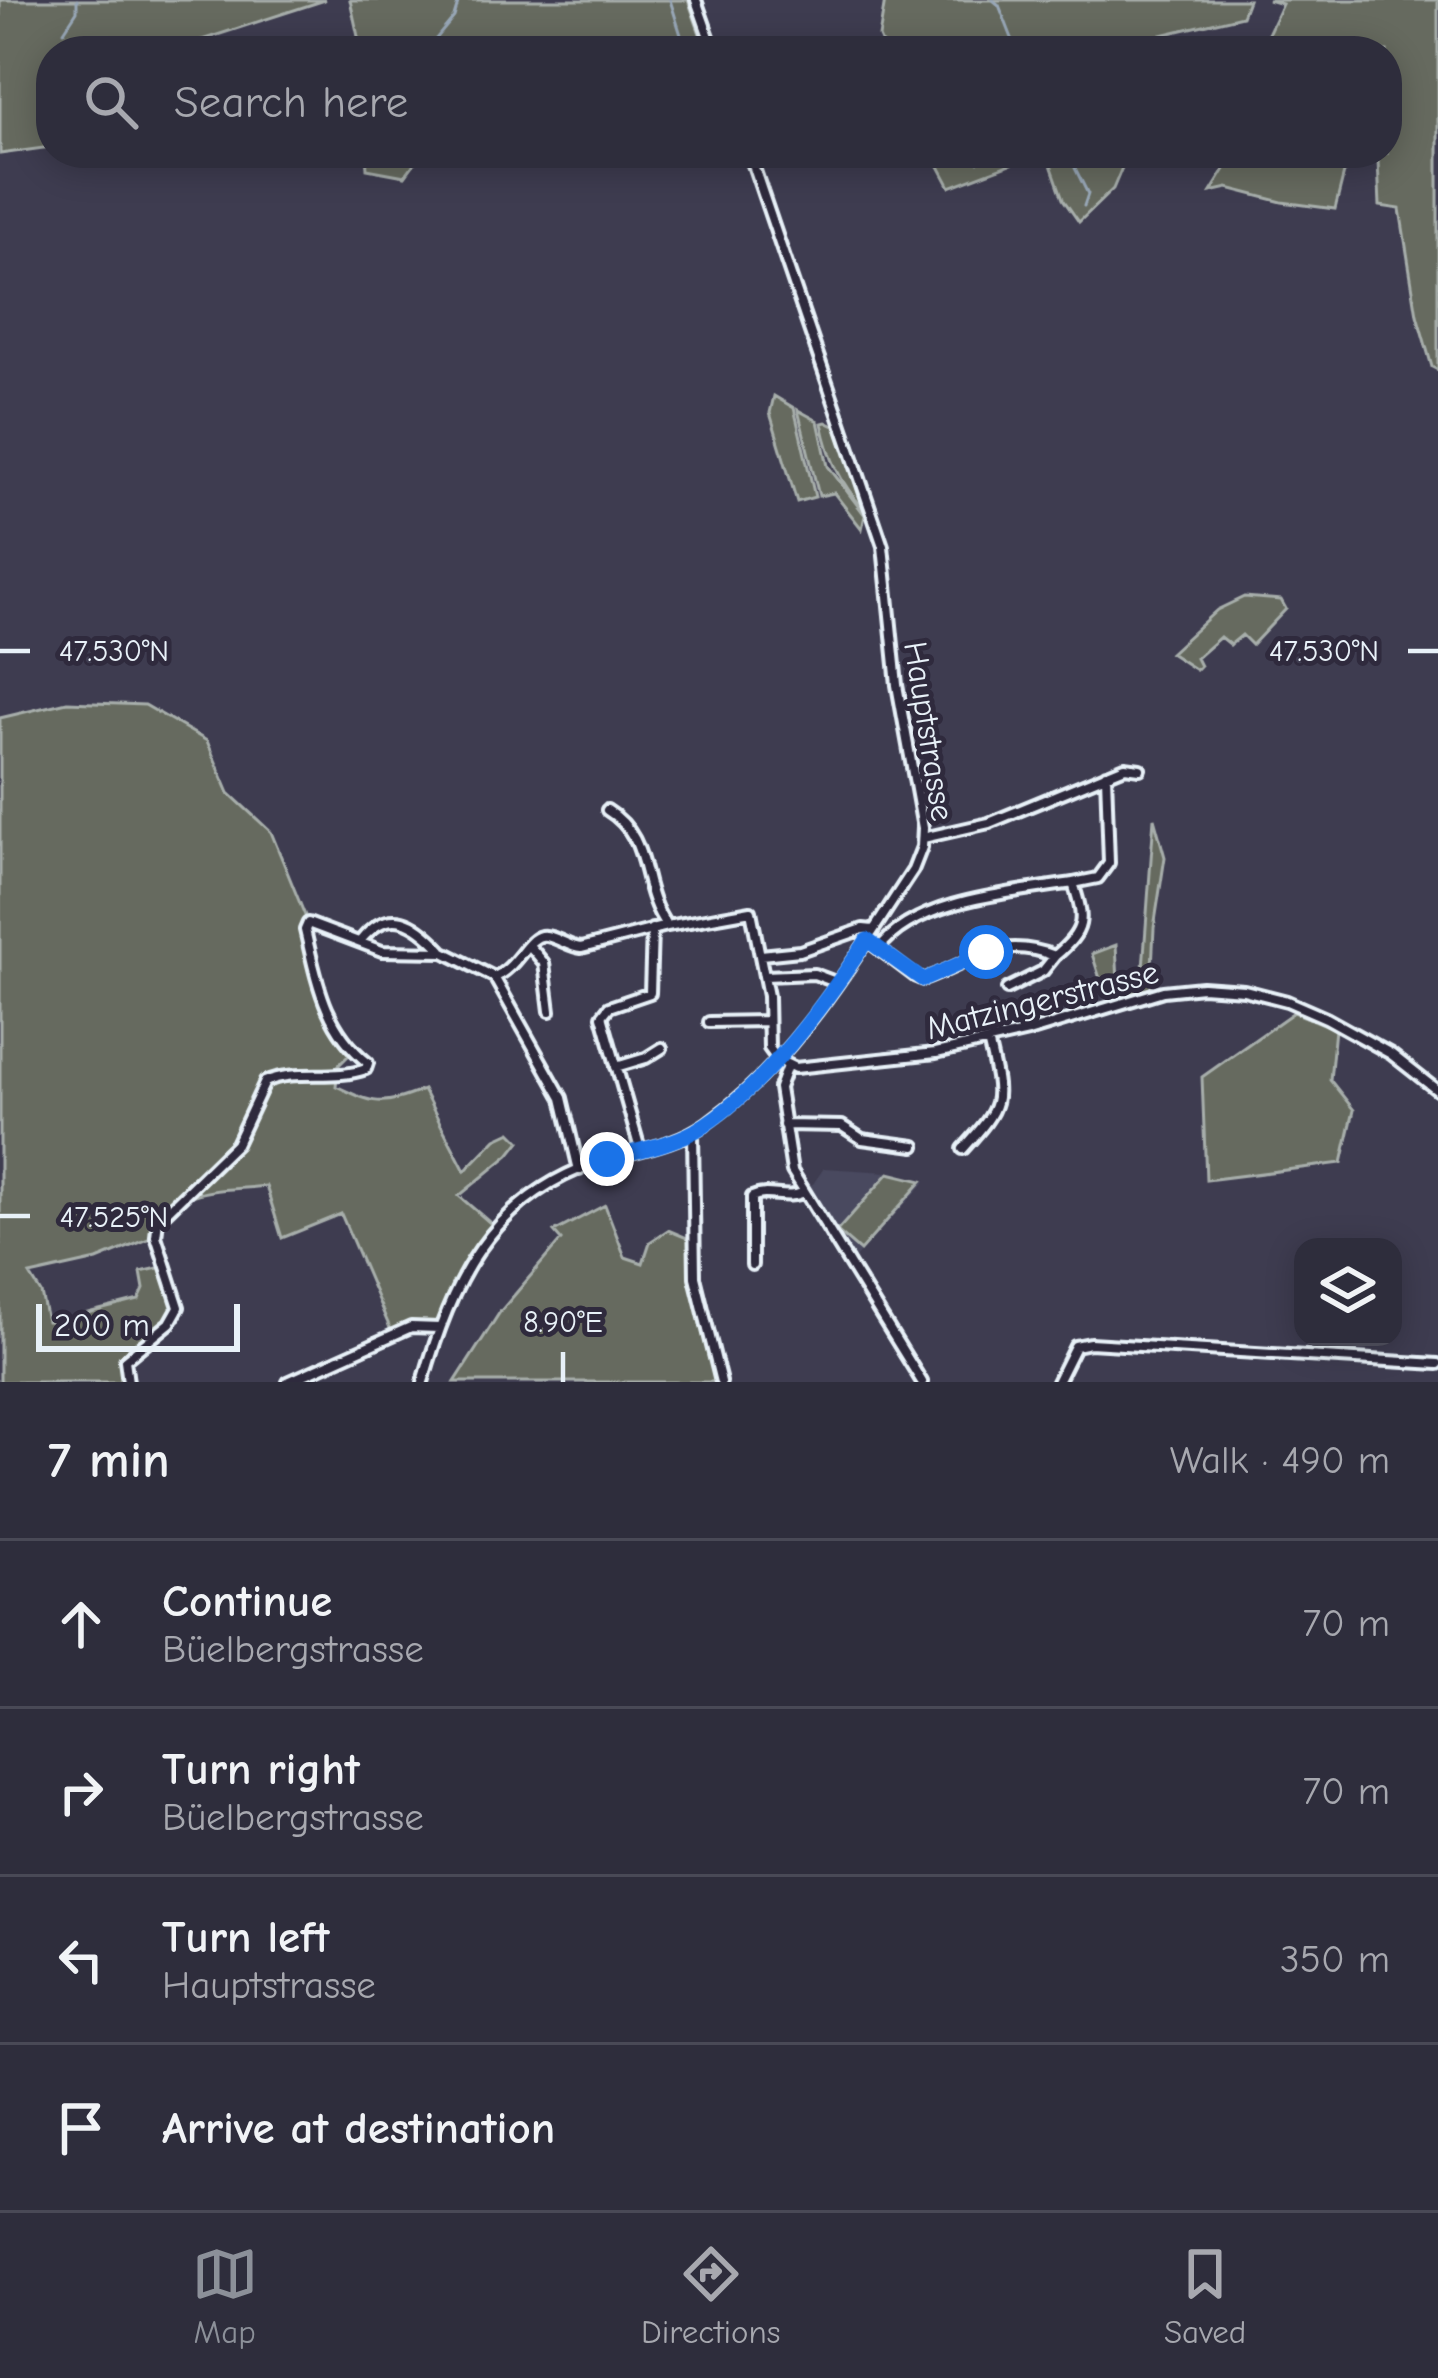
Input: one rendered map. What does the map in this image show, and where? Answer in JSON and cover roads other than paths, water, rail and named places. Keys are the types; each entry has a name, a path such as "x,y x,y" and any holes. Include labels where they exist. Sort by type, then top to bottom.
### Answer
{"street":[{"path":"696,0 709,36"},
{"name":"Hauptstrasse","path":"423,1382 439,1328 464,1272 496,1228 530,1198 579,1170 693,1132 716,1116 777,1059 838,983 913,870 923,838 895,672 883,546 753,168"},
{"path":"923,838 989,823 1125,767 1140,769"},
{"path":"879,949 896,931 960,903 1098,878 1109,863 1106,774"},
{"path":"607,810 633,831 656,910 667,926"},
{"path":"1006,988 1043,971 1080,931 1082,918 1073,883"},
{"path":"494,977 512,967 545,935 581,948 752,911 765,976 769,1048 787,1066 779,1084 790,1165 922,1382"},
{"path":"361,940 375,923 393,919 419,928 444,952 494,977 562,1098 579,1170"},
{"path":"128,1382 125,1360 170,1323 178,1307 157,1236 162,1214 236,1144 265,1082 280,1075 337,1077 366,1069 368,1063 330,1021 305,930 308,923 382,951 444,952"},
{"path":"640,1149 602,1012 651,991 652,929"},
{"path":"761,955 800,951 863,929 873,930"},
{"path":"867,940 923,980 968,958 998,950 1027,947 1055,956"},
{"path":"530,945 544,963 550,1010"},
{"path":"765,976 814,974 838,983"},
{"name":"Matzingerstrasse","path":"787,1066 804,1070 853,1065 988,1041 1163,991 1202,986 1287,1001 1326,1018 1391,1054 1438,1091"},
{"path":"709,1022 768,1022"},
{"path":"963,1149 998,1101 988,1041"},
{"path":"616,1066 662,1048"},
{"path":"784,1125 842,1126 862,1139 915,1146"},
{"path":"693,1132 693,1260 721,1382"},
{"path":"752,1265 752,1197 791,1198 804,1192"},
{"path":"288,1382 411,1328 439,1328"},
{"path":"1057,1382 1075,1346 1090,1343 1438,1364"}],"waterway":[{"path":"64,31 77,11 77,0"},
{"path":"438,36 454,17 459,0"},
{"path":"670,0 681,36"},
{"path":"993,0 1011,36"},
{"path":"1075,168 1088,194 1084,206"}]}
